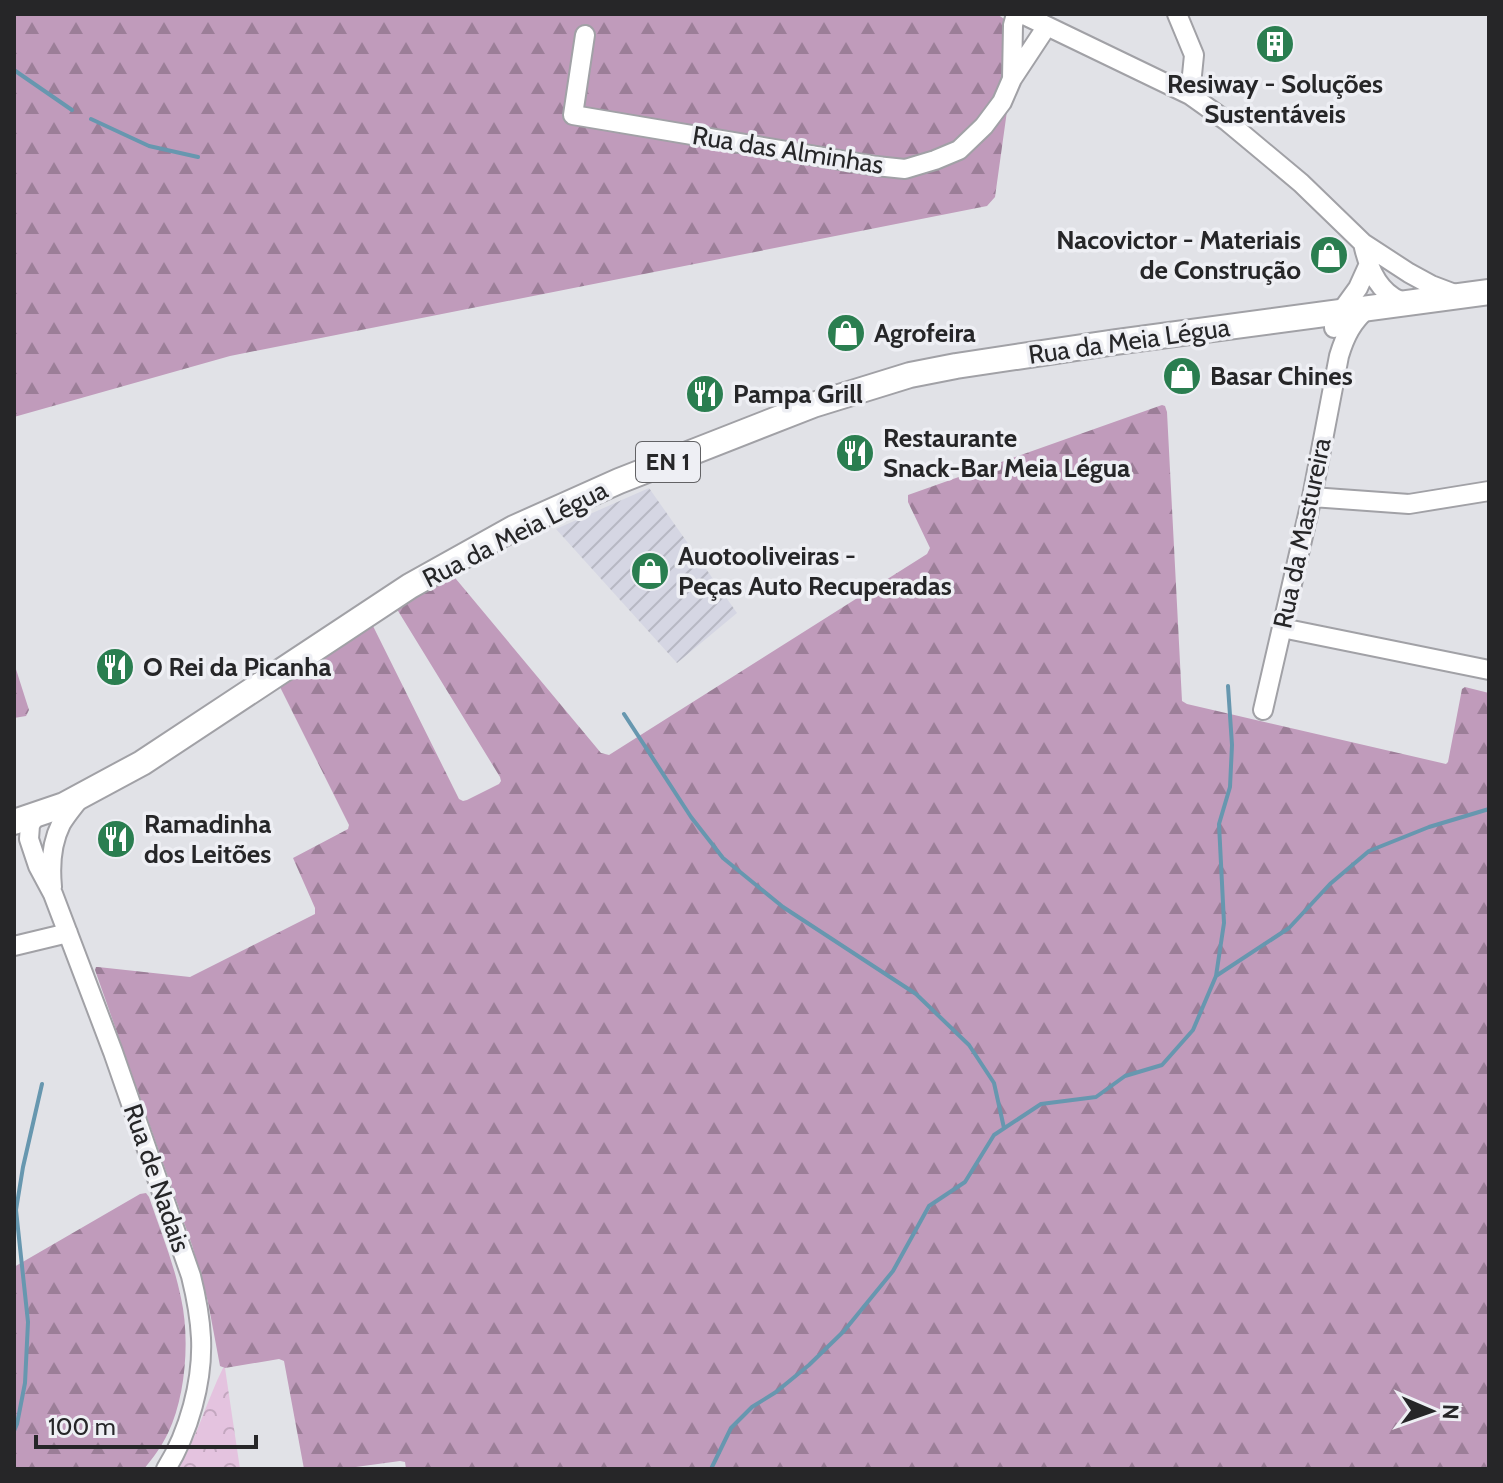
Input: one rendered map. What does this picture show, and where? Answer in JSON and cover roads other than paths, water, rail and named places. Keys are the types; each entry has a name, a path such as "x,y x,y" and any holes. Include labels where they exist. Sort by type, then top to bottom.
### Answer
{"main road":[{"name":"Rua da Meia Légua","path":"31,816 80,798 142,763 423,579 514,528 619,481 813,405 910,375 956,366 1302,317 1337,321 1389,304 1489,292"}],"street":[{"name":"Rua das Alminhas","path":"1012,79 1016,14"},
{"path":"1022,14 1190,95 1228,122 1301,183 1363,243 1409,273 1460,296"},
{"path":"1177,14 1194,55 1190,95"},
{"name":"Rua das Alminhas","path":"585,35 573,115 905,169 959,150 984,126 1002,102 1012,79 1047,26"},
{"path":"1363,243 1368,266 1389,304"},
{"path":"1389,304 1401,281 1393,261"},
{"name":"Rua da Mastureira","path":"1263,710 1312,497 1339,356 1337,321 1368,266"},
{"path":"1312,497 1409,504 1489,491"},
{"path":"1282,628 1489,670"},
{"name":"Rua de Nadais","path":"45,861 61,824 80,798"},
{"name":"Rua de Nadais","path":"31,816 29,839 51,868 53,894 113,1052 191,1276 198,1307 201,1339 195,1390 179,1444 166,1469"},
{"path":"14,846 45,861"},
{"path":"14,946 68,933"}],"waterway":[{"path":"14,70 72,110"},
{"path":"91,119 149,146 198,157"},
{"path":"711,1469 731,1428 752,1407 809,1365 844,1331 893,1271 929,1206 965,1182 994,1135 1041,1104 1096,1097 1125,1076 1162,1065 1193,1030 1216,976 1224,923 1219,824 1230,787 1232,745 1228,686"},
{"path":"624,714 691,817 723,858 783,907 916,994 969,1045 994,1083 1004,1128"},
{"path":"1216,976 1289,928 1330,884 1369,851 1429,827 1489,809"},
{"path":"14,1431 25,1383 28,1322 16,1210 42,1084"}],"place":[{"name":"Resiway - Soluções Sustentáveis","path":"1275,44"},
{"name":"Nacovictor - Materiais de Construção","path":"1329,255"},
{"name":"Agrofeira","path":"846,333"},
{"name":"Basar Chines","path":"1182,376"},
{"name":"Pampa Grill","path":"705,394"},
{"name":"Restaurante Snack-Bar Meia Légua","path":"855,453"},
{"name":"Auotooliveiras - Peças Auto Recuperadas","path":"650,571"},
{"name":"O Rei da Picanha","path":"115,667"},
{"name":"Ramadinha dos Leitões","path":"116,839"}]}
